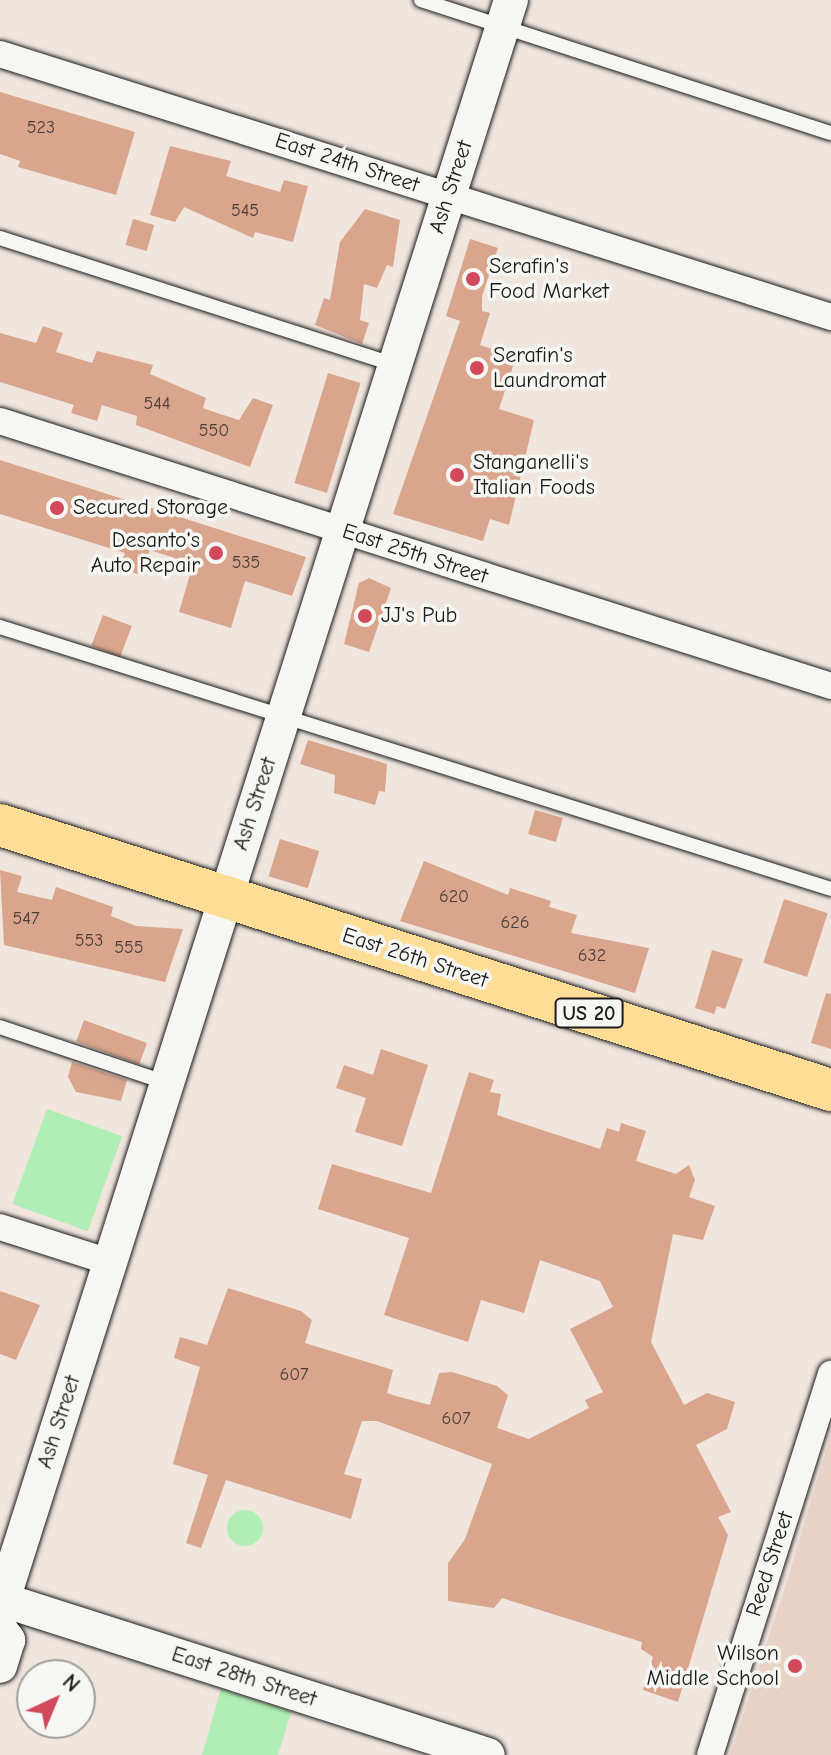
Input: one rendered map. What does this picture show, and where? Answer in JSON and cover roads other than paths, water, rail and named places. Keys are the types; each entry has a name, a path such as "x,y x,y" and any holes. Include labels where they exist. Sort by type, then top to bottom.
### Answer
{"main road":[{"name":"East 26th Street","path":"0,825 831,1090"}],"street":[{"name":"Ash Street","path":"0,1666 8,1640 1,1609 507,13"},
{"name":"East 24th Street","path":"0,54 831,317"},
{"name":"East 25th Street","path":"0,421 831,686"},
{"path":"0,1227 110,1262"},
{"name":"Reed Street","path":"710,1755 831,1374"},
{"name":"East 28th Street","path":"1,1609 488,1755"}],"lane":[{"path":"421,0 507,13 831,133"},
{"path":"0,238 395,365"},
{"path":"0,627 831,889"},
{"path":"0,1027 167,1083"}],"place":[{"name":"Serafin's Food Market","path":"473,279"},
{"name":"Serafin's Laundromat","path":"477,368"},
{"name":"Stanganelli's Italian Foods","path":"457,475"},
{"name":"Secured Storage","path":"57,508"},
{"name":"Desanto's Auto Repair","path":"216,553"},
{"name":"JJ's Pub","path":"365,616"},
{"name":"Wilson Middle School","path":"795,1666"}]}
